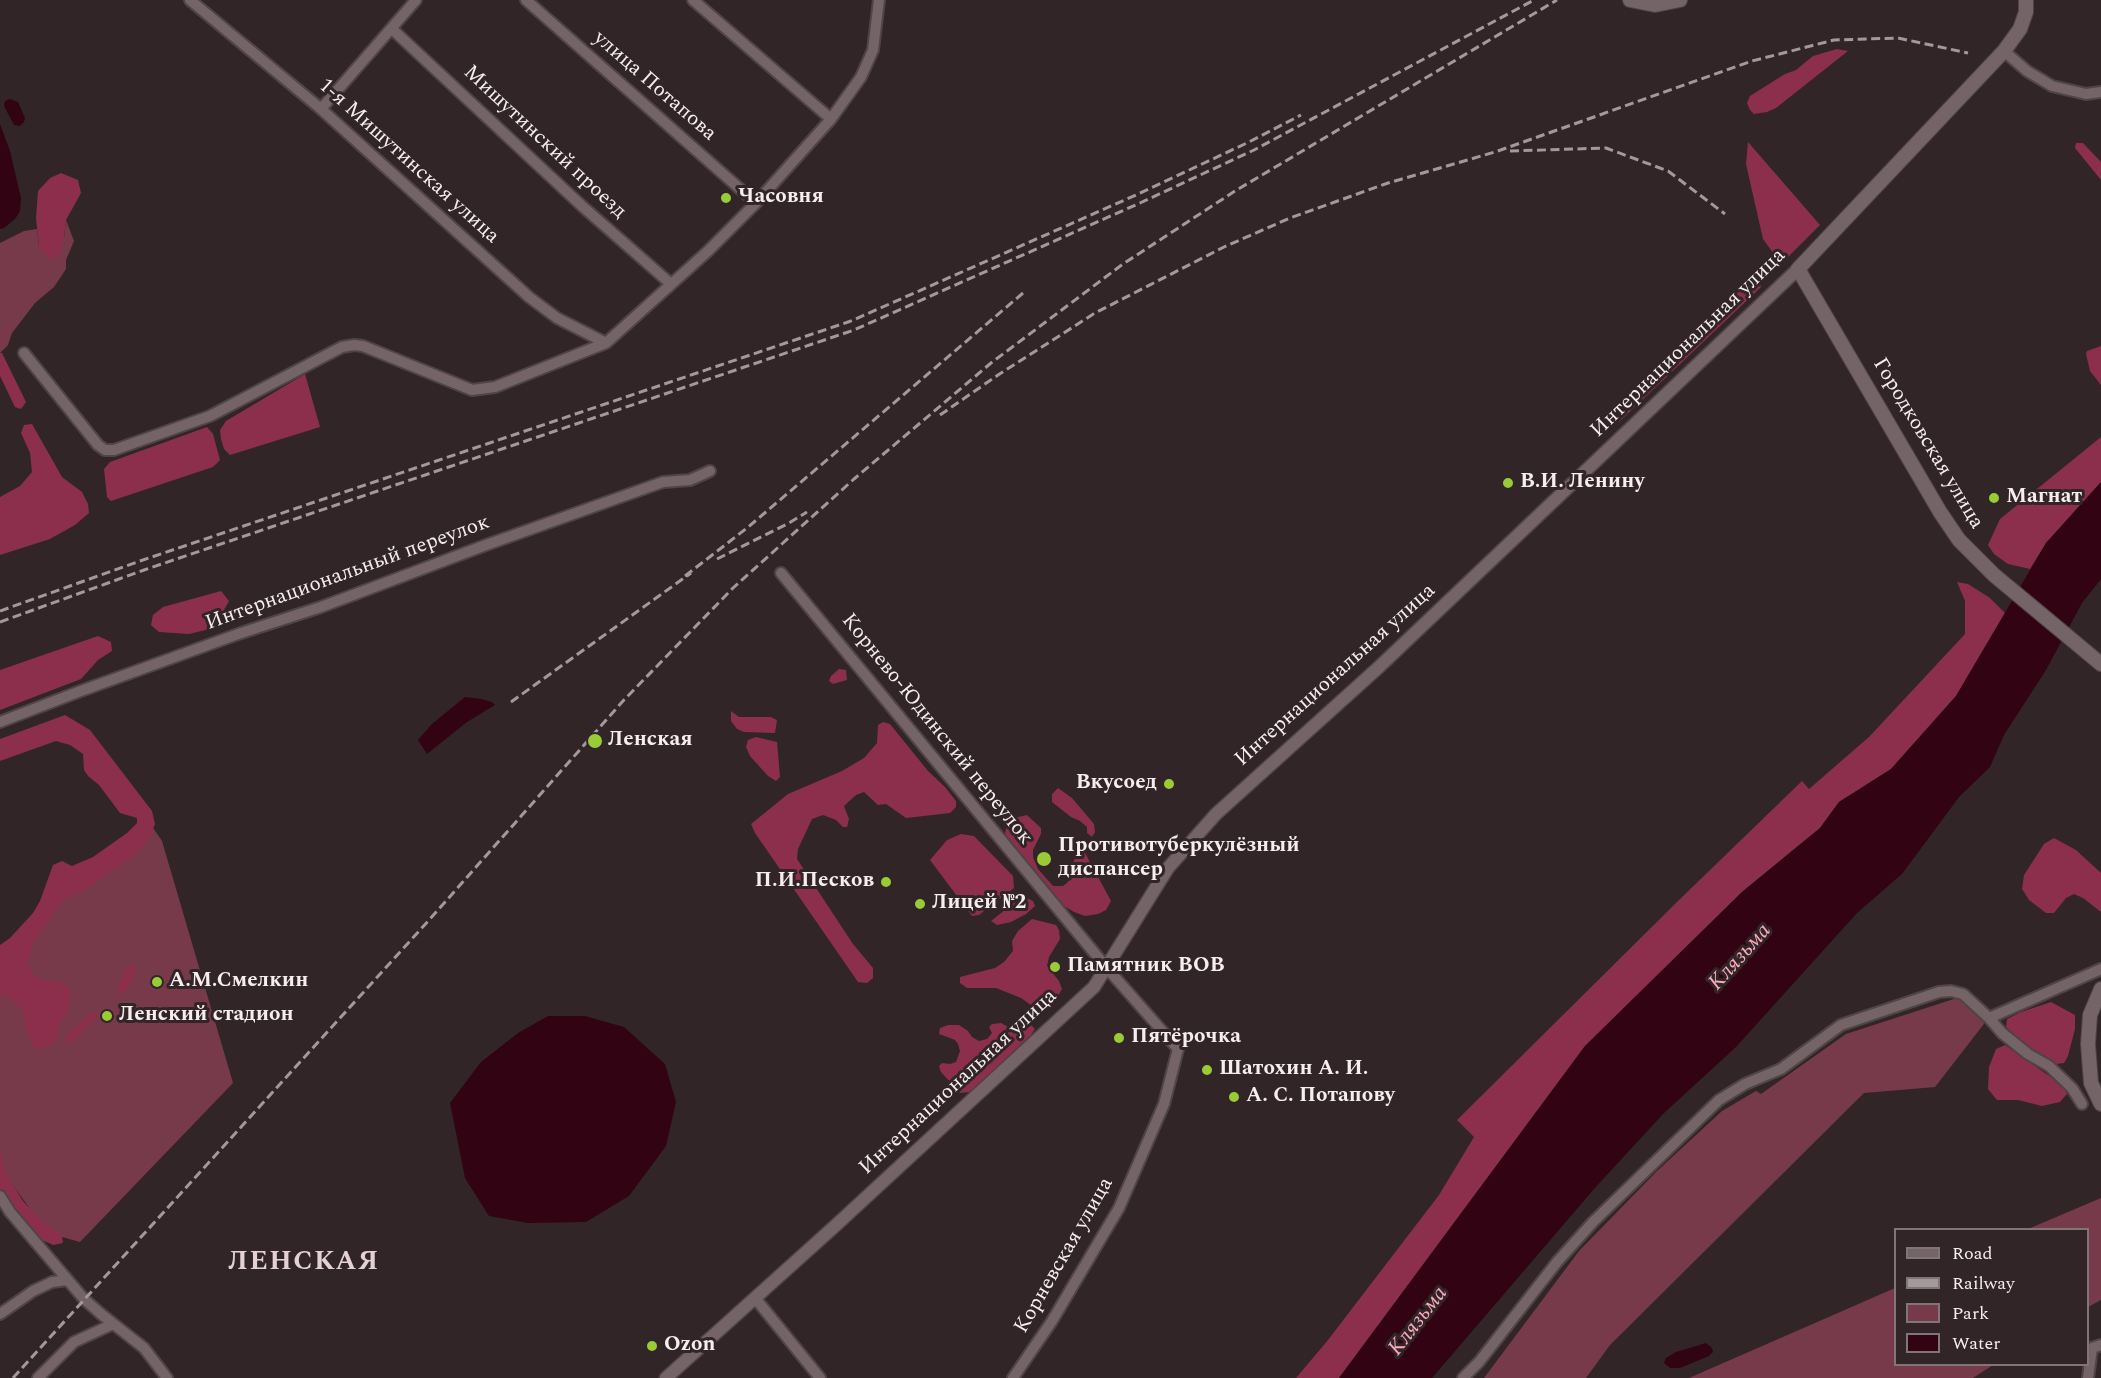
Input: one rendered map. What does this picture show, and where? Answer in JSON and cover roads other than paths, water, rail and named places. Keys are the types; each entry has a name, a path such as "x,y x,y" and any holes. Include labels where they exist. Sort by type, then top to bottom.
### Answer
{"main road":[{"path":"1630,0 1655,5 1680,0"},
{"name":"Интернациональная улица","path":"1798,269 2004,51 2020,29 2026,12 2026,0"},
{"name":"Городковская улица","path":"1798,269 1947,523 1968,550 1994,576 2101,664"},
{"path":"2101,989 2090,1015 2088,1044 2091,1083 2101,1104"}],"street":[{"name":"1-я Мишутинская улица","path":"190,0 321,109 529,297 557,318 606,343"},
{"path":"321,109 416,0"},
{"name":"улица Потапова","path":"526,0 756,203"},
{"path":"693,0 831,119"},
{"path":"24,353 98,445 105,450 114,450 210,416 337,350 354,345 363,346 472,390 495,387 606,343 756,203 831,119 861,77 873,50 879,0"},
{"name":"Мишутинский проезд","path":"392,29 582,206 671,284"},
{"path":"2004,51 2027,71 2052,86 2086,94 2101,92"},
{"name":"Интернациональная улица","path":"666,1378 1094,987 1168,868 1216,814 1379,667 1798,269"},
{"name":"Интернациональный переулок","path":"0,722 663,482 690,480 710,471"},
{"name":"Корнево-Юдинский переулок","path":"781,573 1106,967"},
{"name":"Корневская улица","path":"1013,1378 1053,1321 1119,1208 1164,1104 1178,1054 1176,1045 1106,967"},
{"path":"1989,1018 2101,969"},
{"path":"1463,1378 1479,1362 1557,1262 1593,1222 1719,1100 1745,1084 1781,1069 1841,1024 1939,992 1951,991 1963,994 2002,1033 2028,1054 2049,1066 2072,1088 2082,1104"},
{"path":"0,1196 10,1212 84,1299 144,1348 167,1378"},
{"path":"0,1314 52,1282 67,1280"},
{"path":"755,1298 820,1378"},
{"path":"38,1378 74,1342 113,1324"},
{"path":"2088,1378 2092,1348 2101,1344"}],"water":[{"path":"10,99 18,102 25,118 20,126 14,125 4,106 5,101"},
{"path":"0,124 10,151 21,198 20,211 15,219 0,229"},
{"name":"Клязьма","path":"2101,482 2101,579 2082,603 2046,670 2004,735 1990,767 1959,797 1902,874 1857,913 1736,1047 1663,1114 1594,1189 1432,1378 1339,1378 1585,1046 1742,892 1820,828 1839,802 1891,769 1956,696 2046,543"},
{"path":"465,697 481,699 495,705 467,722 427,754 418,740 432,724"},
{"path":"548,1016 585,1016 624,1027 665,1064 676,1102 666,1146 629,1196 586,1222 528,1223 489,1216 465,1178 450,1103 481,1062 518,1033"},
{"path":"1706,1343 1713,1352 1709,1356 1680,1368 1670,1368 1664,1363 1666,1358 1676,1352"}],"railway":[{"path":"0,622 144,570 854,330 1254,150 1534,0"},
{"path":"13,1378 430,919 623,701 733,588 854,479 991,363 1123,264 1235,191 1557,0"},
{"path":"940,415 1095,313 1224,247 1290,218 1388,183 1495,152 1752,61 1834,40 1898,38 1968,53"},
{"path":"0,611 140,561 851,321 1136,195 1301,115"},
{"path":"1510,151 1606,148 1668,171 1725,214"},
{"path":"685,576 747,528 1023,293"},
{"path":"717,559 807,512"},
{"path":"511,702 691,573"}],"place":[{"name":"Часовня","path":"726,198"},
{"name":"В.И. Ленину","path":"1508,483"},
{"name":"Магнат","path":"1994,498"},
{"name":"Ленская","path":"595,741"},
{"name":"Вкусоед","path":"1169,784"},
{"name":"Противотуберкулёзный диспансер","path":"1044,859"},
{"name":"П.И.Песков","path":"886,882"},
{"name":"Лицей №2","path":"920,904"},
{"name":"Памятник ВОВ","path":"1055,967"},
{"name":"А.М.Смелкин","path":"157,982"},
{"name":"Ленский стадион","path":"107,1016"},
{"name":"Пятёрочка","path":"1119,1038"},
{"name":"Шатохин А. И.","path":"1207,1070"},
{"name":"А. С. Потапову","path":"1234,1097"},
{"name":"Ozon","path":"652,1346"}],"district":[{"name":"ЛЕНСКАЯ","path":"304,1264"}]}
